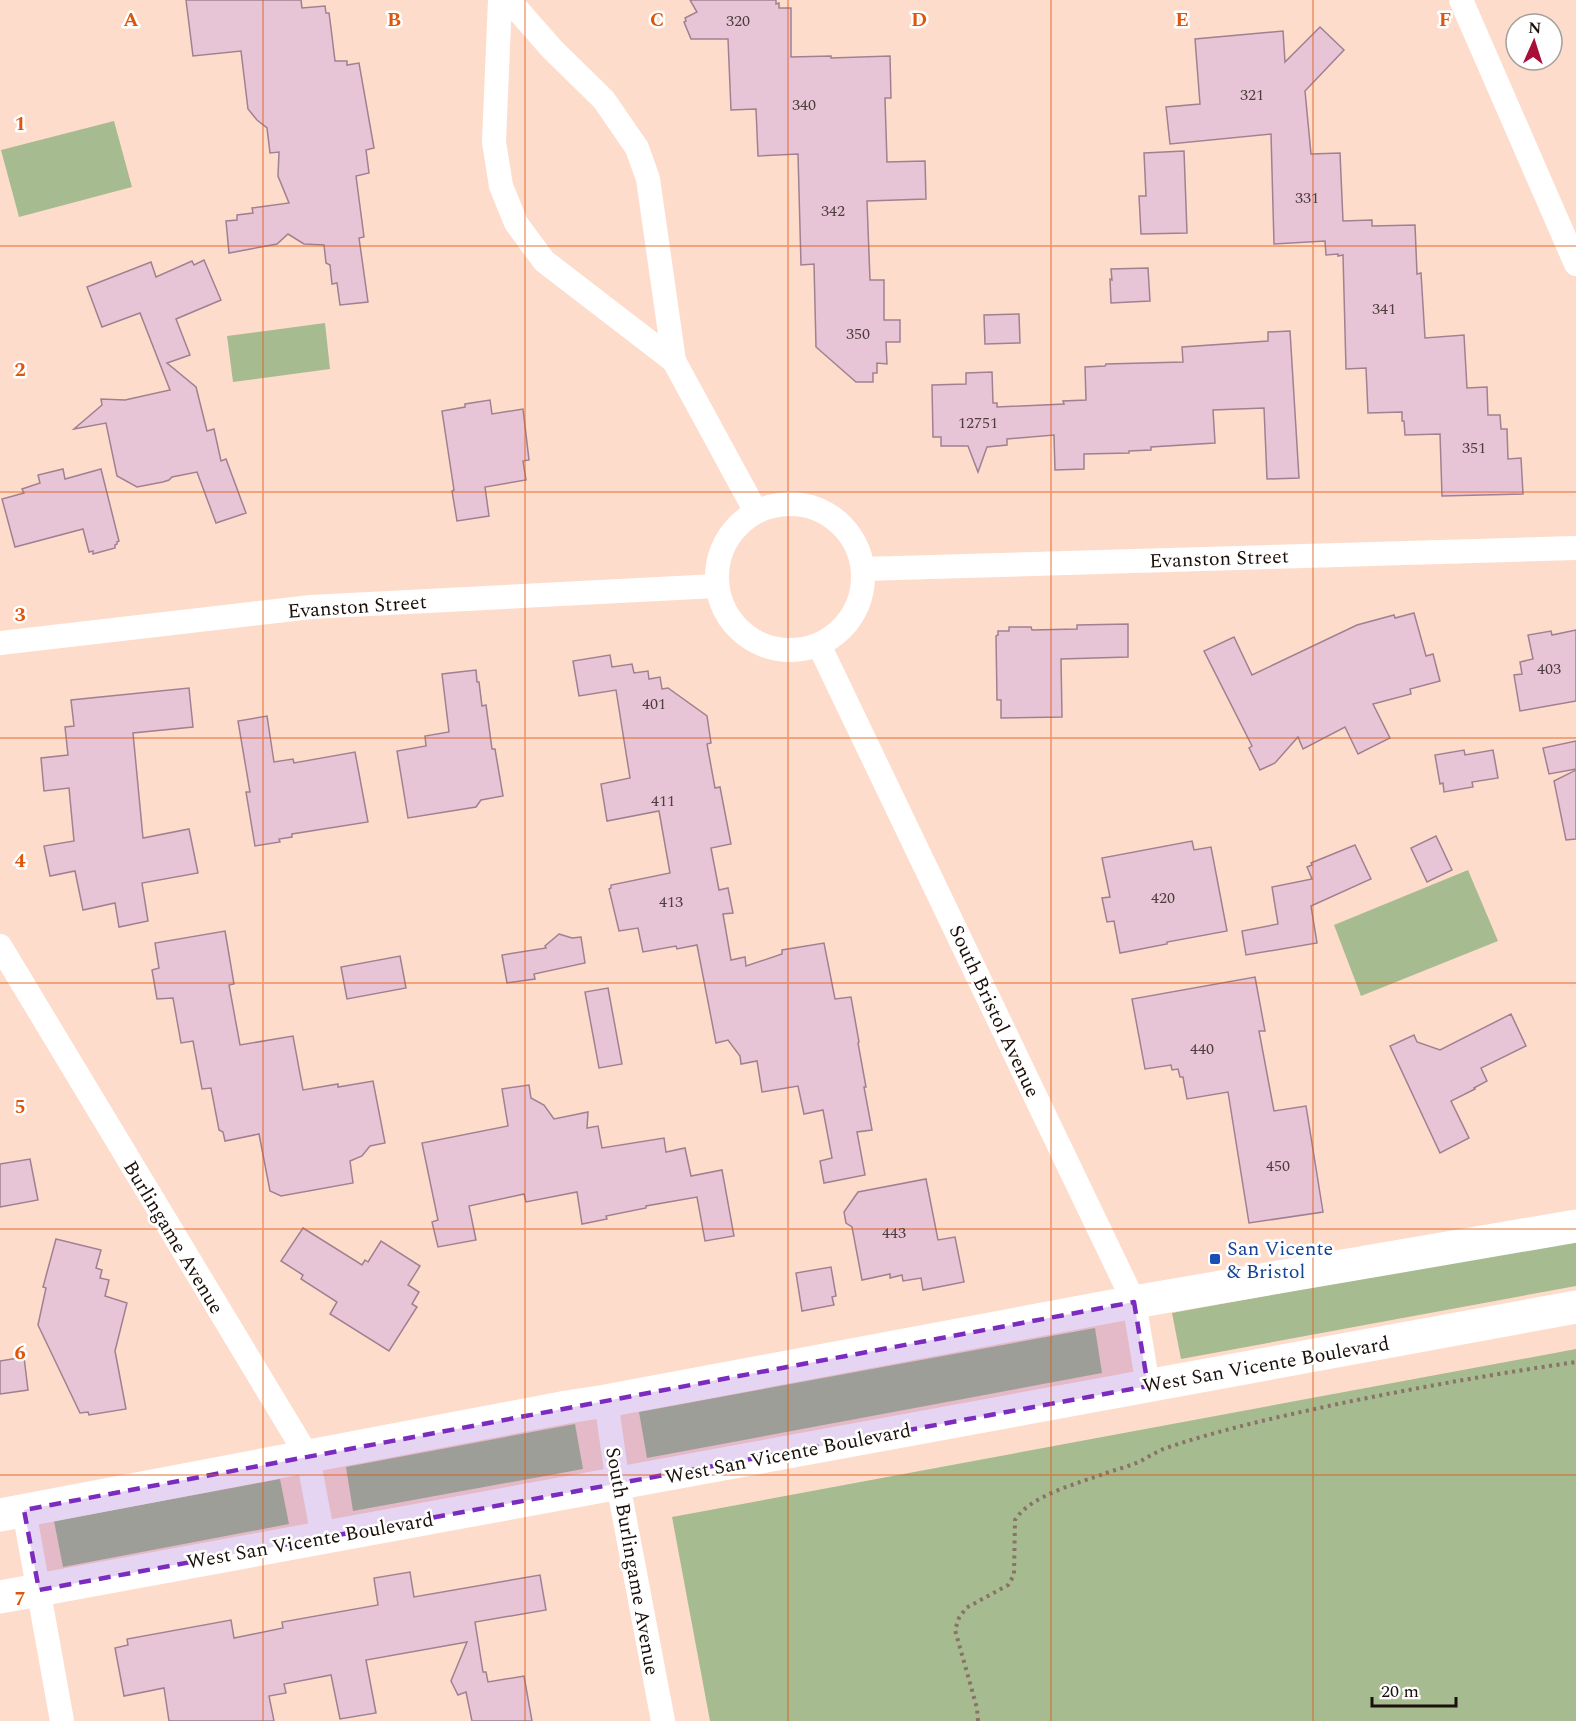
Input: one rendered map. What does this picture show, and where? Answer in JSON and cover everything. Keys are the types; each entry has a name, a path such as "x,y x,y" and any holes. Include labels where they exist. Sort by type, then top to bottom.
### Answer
{"main road":[{"path":"12,1513 1134,1302 1576,1226"},
{"name":"West San Vicente Boulevard","path":"0,1597 1576,1307"}],"street":[{"path":"500,0 494,142 501,186 516,223 544,261 674,361"},
{"path":"509,0 552,49 604,100 637,148 648,179 674,361 756,512"},
{"path":"1461,0 1576,264"},
{"path":"779,505 802,505 825,513 843,526 856,546 863,569 862,592 854,614 839,632 819,645 797,650 774,649 753,641 735,627 723,608 716,586 717,564 724,542 738,525 756,512 779,505"},
{"name":"Evanston Street","path":"863,569 1576,548"},
{"name":"Evanston Street","path":"0,643 310,607 716,586"},
{"name":"South Bristol Avenue","path":"819,645 1134,1302 1148,1386"},
{"name":"Burlingame Avenue","path":"0,946 308,1457 323,1537"},
{"name":"South Burlingame Avenue","path":"606,1401 618,1484 663,1721"},
{"path":"12,1513 39,1590 62,1721"}],"path":[{"path":"978,1721 977,1708 955,1630 966,1608 1008,1585 1014,1575 1015,1520 1019,1513 1045,1496 1138,1462 1167,1448 1218,1432 1425,1386 1576,1362"}],"highlighted area":[{"path":"1134,1302 1148,1386 39,1590 24,1510"}],"green space":[{"path":"114,121 132,187 19,217 1,150"},
{"path":"325,323 330,369 233,382 227,336"},
{"path":"1468,870 1498,941 1361,996 1334,925"},
{"path":"1576,1239 1576,1286 1181,1359 1172,1313"},
{"path":"1095,1328 1102,1373 647,1458 639,1412"},
{"path":"1576,1349 1576,1721 710,1721 672,1517"},
{"path":"575,1424 583,1469 353,1511 346,1467"},
{"path":"280,1479 289,1524 63,1567 54,1521"}],"building":[{"path":"186,0 301,0 302,8 325,6 326,13 329,13 335,61 347,61 347,65 359,63 374,148 366,150 369,173 356,176 364,237 359,238 368,302 340,305 337,283 332,284 330,265 326,263 324,245 304,244 288,234 277,244 229,253 226,221 237,220 237,215 253,213 252,208 289,203 278,176 279,152 270,153 267,128 248,109 241,51 193,56"},
{"path":"690,0 776,0 779,8 791,8 791,57 890,56 891,98 885,98 887,162 925,161 926,199 867,201 870,280 884,280 884,320 900,320 900,342 886,342 887,364 877,363 877,373 873,373 873,382 856,382 816,347 814,264 801,265 798,154 758,156 756,109 731,110 728,39 691,39 684,22 685,18 697,12"},
{"path":"1320,27 1344,50 1305,91 1311,154 1340,153 1343,221 1372,220 1372,226 1415,225 1417,274 1421,273 1425,338 1464,335 1467,388 1487,387 1488,415 1500,415 1501,429 1507,429 1508,459 1521,458 1523,494 1442,496 1440,434 1405,435 1402,412 1368,413 1366,368 1346,369 1343,255 1326,255 1325,241 1274,244 1271,134 1170,144 1166,107 1200,104 1195,39 1283,31 1285,62"},
{"path":"1184,151 1187,233 1141,234 1139,196 1146,196 1144,153"},
{"path":"204,260 221,300 176,319 190,355 167,363 196,387 207,431 214,429 221,461 226,459 246,513 216,523 197,472 137,487 117,476 106,423 74,429 102,405 101,399 125,400 170,390 140,313 102,327 87,287 151,262 156,277 192,261 194,265"},
{"path":"1148,268 1150,301 1111,303 1111,269"},
{"path":"1019,314 1020,343 985,344 984,315"},
{"path":"1290,331 1299,478 1267,479 1264,408 1213,410 1215,443 1151,447 1151,450 1129,451 1129,453 1084,454 1084,469 1055,470 1054,435 1007,439 1007,445 987,447 978,472 968,446 941,446 941,437 933,437 932,385 966,384 966,373 992,372 993,403 997,403 997,407 1064,404 1063,401 1086,400 1085,367 1105,366 1106,364 1183,362 1182,347 1268,341 1268,332"},
{"path":"490,400 492,414 523,409 529,460 523,461 526,480 485,487 489,516 457,521 442,411"},
{"path":"63,469 65,479 101,469 119,541 115,548 93,554 93,551 89,552 83,529 15,547 2,499 24,493 22,489 40,483 38,475"},
{"path":"1414,613 1426,656 1433,654 1440,681 1410,689 1411,694 1373,704 1390,738 1358,754 1345,727 1303,749 1298,737 1275,763 1260,770 1249,748 1252,746 1204,651 1234,637 1252,675 1357,625 1394,615 1395,618"},
{"path":"1128,624 1128,657 1061,659 1062,717 1001,718 1001,700 997,700 996,636 998,631 1009,631 1009,627 1031,627 1032,630 1077,629 1077,625"},
{"path":"1576,630 1576,701 1520,711 1514,675 1522,674 1520,662 1533,659 1528,635 1551,631 1552,635"},
{"path":"610,655 612,667 632,664 634,673 648,671 649,679 660,677 662,689 668,688 707,716 711,743 707,744 715,788 720,787 731,844 711,848 719,890 728,888 733,913 723,914 731,960 745,957 746,966 782,954 782,950 824,943 835,999 851,997 872,1130 857,1132 865,1175 824,1183 820,1161 832,1158 823,1110 804,1114 798,1086 762,1092 757,1061 741,1064 740,1056 728,1040 716,1043 697,945 643,952 638,928 619,931 609,889 611,885 670,873 659,811 607,821 601,784 630,778 616,690 579,696 573,661"},
{"path":"476,670 482,706 486,705 492,749 495,749 503,796 481,800 476,807 408,818 397,751 426,746 425,736 449,732 442,674"},
{"path":"189,688 193,727 133,733 143,838 189,829 198,873 142,883 148,921 119,927 115,903 83,910 75,871 50,876 44,846 74,841 69,788 44,791 41,758 68,755 65,727 74,726 71,700"},
{"path":"267,716 274,762 293,759 294,763 355,752 368,822 292,834 292,837 279,839 280,842 255,846 246,792 250,792 238,721"},
{"path":"1576,741 1576,769 1549,774 1543,748"},
{"path":"1464,750 1465,755 1493,750 1498,778 1472,782 1473,787 1444,792 1443,783 1440,784 1435,755"},
{"path":"1576,770 1576,839 1566,840 1554,781"},
{"path":"1436,836 1452,870 1427,882 1411,848"},
{"path":"1192,841 1194,850 1211,847 1227,931 1120,953 1114,921 1107,922 1102,898 1110,897 1102,858"},
{"path":"1355,845 1371,879 1311,906 1317,943 1246,955 1242,931 1278,924 1272,887 1312,879 1307,867 1312,865 1311,863"},
{"path":"225,931 234,984 229,985 240,1045 293,1036 303,1090 373,1081 385,1143 370,1146 362,1156 350,1161 353,1183 281,1196 270,1191 259,1134 225,1141 223,1132 219,1130 211,1088 202,1089 193,1041 181,1043 173,998 157,999 152,970 159,968 155,943"},
{"path":"559,934 572,938 581,937 585,963 534,974 535,979 507,983 502,955 546,948 545,946"},
{"path":"400,956 406,988 347,999 341,967"},
{"path":"1255,977 1265,1031 1259,1031 1274,1111 1306,1106 1323,1212 1249,1223 1228,1092 1187,1099 1183,1077 1180,1077 1178,1069 1172,1070 1171,1065 1145,1069 1132,999"},
{"path":"608,988 622,1064 599,1068 585,992"},
{"path":"1511,1014 1526,1046 1481,1068 1487,1081 1451,1101 1469,1138 1440,1153 1390,1046 1414,1035 1417,1042 1440,1050"},
{"path":"529,1085 531,1098 544,1105 554,1119 588,1112 587,1128 598,1126 602,1148 664,1138 666,1152 685,1148 691,1176 722,1170 734,1236 705,1241 697,1197 646,1206 646,1208 606,1216 607,1219 582,1224 577,1192 526,1202 524,1194 469,1206 476,1240 438,1247 432,1222 438,1220 422,1143 508,1126 502,1089"},
{"path":"30,1159 38,1200 0,1207 0,1164"},
{"path":"926,1179 938,1240 955,1237 964,1282 923,1290 921,1278 903,1281 902,1275 890,1278 890,1274 862,1280 852,1227 846,1223 844,1212 858,1192"},
{"path":"303,1228 362,1265 365,1260 368,1262 381,1241 420,1266 408,1285 419,1292 412,1304 417,1307 389,1351 330,1314 337,1302 301,1279 303,1275 281,1261"},
{"path":"56,1239 101,1250 96,1268 102,1270 100,1278 109,1280 105,1296 127,1303 115,1351 126,1409 89,1415 88,1412 80,1413 38,1325 46,1288 43,1287"},
{"path":"831,1267 836,1296 832,1297 834,1305 802,1311 796,1273"},
{"path":"24,1357 28,1390 0,1394 0,1361"},
{"path":"410,1572 414,1597 540,1575 546,1610 475,1622 483,1672 486,1672 488,1682 524,1676 532,1721 472,1721 466,1692 458,1695 451,1681 467,1642 366,1660 376,1713 340,1719 331,1675 284,1684 286,1693 269,1696 274,1721 169,1721 164,1688 124,1696 115,1648 128,1645 127,1639 231,1620 234,1638 283,1628 282,1622 378,1605 374,1578"}],"place":[{"name":"San Vicente & Bristol","path":"1215,1259"}]}
